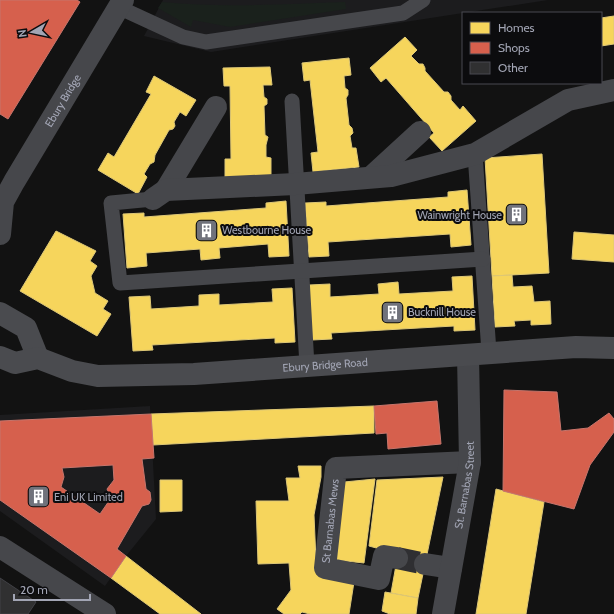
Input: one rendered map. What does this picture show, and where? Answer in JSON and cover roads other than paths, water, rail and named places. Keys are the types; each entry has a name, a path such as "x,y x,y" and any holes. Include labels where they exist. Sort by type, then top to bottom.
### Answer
{"main road":[{"path":"0,313 26,328 38,358 15,363 0,357"},
{"name":"Ebury Bridge Road","path":"38,358 72,371 98,376 194,374 468,355 489,352 576,347 614,348"}],"street":[{"name":"Ebury Bridge","path":"0,234 2,202 29,154 120,3"},
{"path":"159,194 391,176 475,154 568,100 614,90"},
{"path":"159,194 216,107"},
{"path":"371,177 420,132"},
{"name":"St. Barnabas Street","path":"443,614 470,462 468,355"},
{"name":"St Barnabas Mews","path":"397,558 384,556 379,579 325,568 336,468 470,462"},
{"path":"0,547 105,614"},
{"path":"425,564 451,568"}],"lane":[{"path":"120,3 183,37 206,42 403,14 423,0"},
{"path":"292,101 295,184 306,366"},
{"path":"475,154 489,352"},
{"path":"159,194 111,202 120,284 483,258"}],"tunnel":[{"path":"397,558 425,564"}],"place":[{"name":"Wainwright House","path":"517,215"},
{"name":"Westbourne House","path":"206,230"},
{"name":"Bucknill House","path":"392,312"},
{"name":"Eni UK Limited","path":"38,497"}]}
